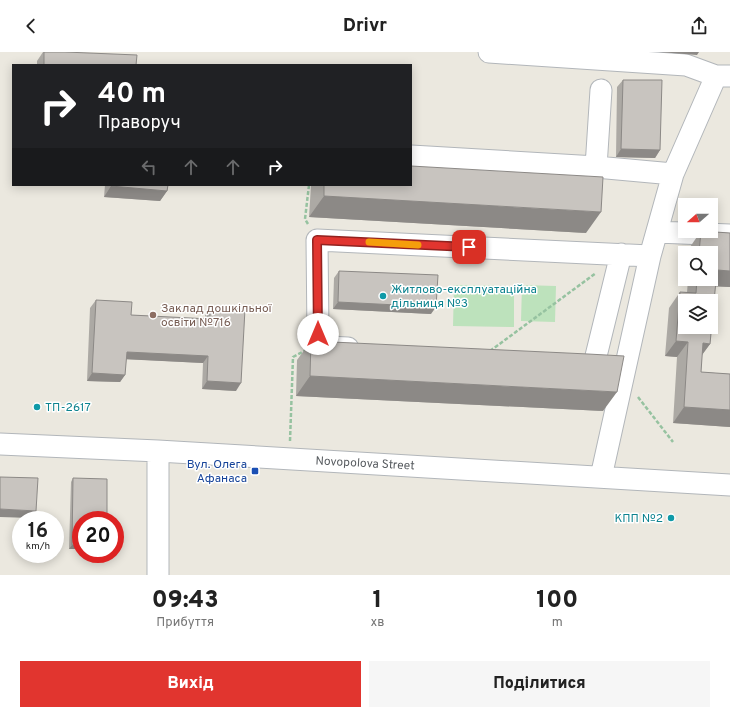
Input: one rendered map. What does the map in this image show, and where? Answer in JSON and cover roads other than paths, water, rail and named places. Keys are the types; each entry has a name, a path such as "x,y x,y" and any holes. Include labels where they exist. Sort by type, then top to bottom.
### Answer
{"street":[{"path":"489,52 686,65 723,76 674,174 650,256 624,368 602,477"},
{"path":"596,167 601,90"},
{"path":"412,156 596,167 674,174"},
{"path":"657,232 730,235"},
{"path":"365,349 327,347 318,334 317,240 650,256"},
{"path":"621,254 588,355 624,368"},
{"name":"Novopolova Street","path":"0,444 158,451 730,485"},
{"path":"158,451 158,575"}],"place":[{"name":"Житлово-експлуатаційна дільниця №3","path":"383,296"},
{"name":"Заклад дошкільної освіти №716","path":"153,315"},
{"name":"ТП-2617","path":"37,407"},
{"name":"Вул. Олега Афанаса","path":"255,471"},
{"name":"КПП №2","path":"671,518"}]}
